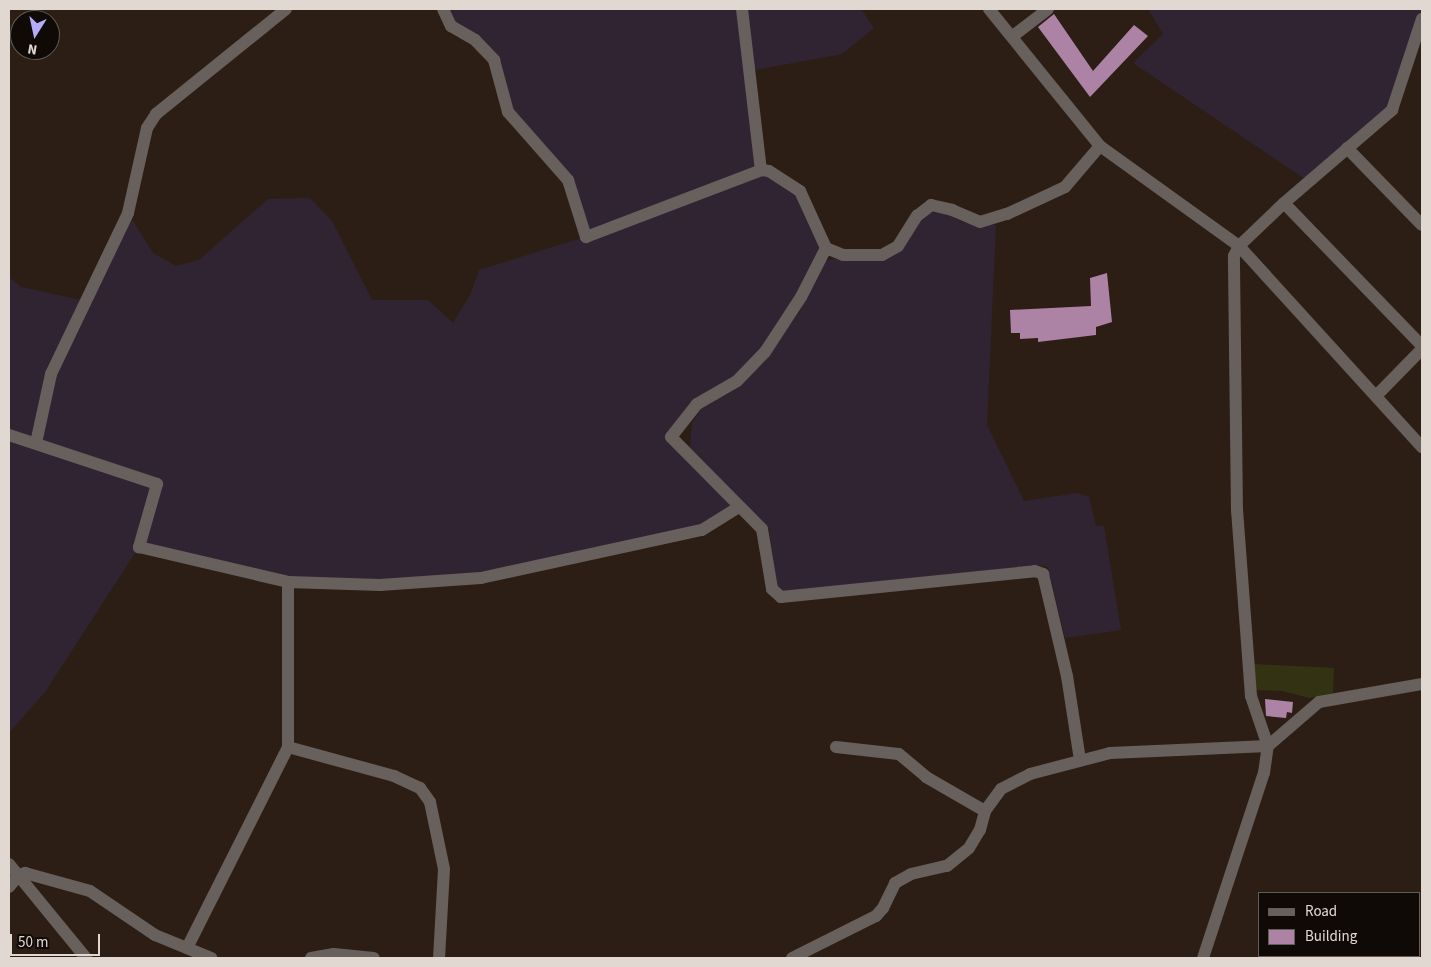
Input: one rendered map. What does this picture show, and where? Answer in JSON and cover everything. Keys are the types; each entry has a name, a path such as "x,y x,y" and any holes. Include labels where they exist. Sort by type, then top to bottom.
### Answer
{"street":[{"path":"36,443 51,374 128,213 147,128 156,114 286,9"},
{"path":"443,9 451,26 475,40 494,60 508,112 568,180 586,237 761,170 769,171 800,191 826,248 843,255 882,255 898,246 918,216 931,206 952,210 980,222 1007,214 1065,187 1100,146"},
{"path":"742,9 761,170"},
{"path":"990,9 1100,146 1239,246 1377,395 1422,447"},
{"path":"1012,36 1048,9"},
{"path":"1203,958 1264,773 1268,746 1251,696 1237,511 1234,256 1239,246 1284,203 1392,110 1422,19"},
{"path":"1347,148 1422,225"},
{"path":"1284,203 1422,347 1377,395"},
{"path":"826,248 801,297 765,352 737,381 697,404 671,437 762,529 772,589 781,597 1035,571 1043,574 1067,676 1080,760"},
{"path":"9,435 157,484 139,547 288,582 380,585 481,578 702,530 739,507"},
{"path":"188,948 288,747 288,582"},
{"path":"792,958 876,916 883,908 895,883 911,874 947,866 969,848 980,830 985,811 1001,788 1030,774 1110,753 1268,746 1319,702 1422,684"},
{"path":"288,747 394,776 420,788 430,802 444,870 439,958"},
{"path":"836,747 899,754 926,777 985,811"},
{"path":"9,864 86,958"},
{"path":"9,887 18,876 25,873 46,877 90,891 155,936 211,958"},
{"path":"311,958 334,954 374,958"}],"shaded area":[{"path":"443,9 861,9 874,28 842,54 750,71 761,170 800,191 826,248 765,352 697,404 671,437 739,507 702,530 481,578 288,582 139,547 45,692 9,733 9,277 21,287 86,301 128,213 153,253 176,266 199,260 268,199 310,198 332,221 372,300 428,300 453,323 471,293 479,270 585,237 568,180 508,112 489,54 451,26"},
{"path":"1148,9 1422,9 1422,19 1399,98 1308,181 1133,63 1163,34"},
{"path":"927,212 945,213 962,222 996,225 987,425 1024,501 1077,493 1089,497 1096,526 1104,526 1121,630 1065,638 1048,567 1034,565 782,595 775,589 769,528 690,447 692,423 702,408 745,381 769,352 799,313 821,262 842,257 890,257"},
{"path":"1253,664 1334,668 1333,693 1309,698 1283,691 1256,690"}],"building":[{"path":"1054,14 1093,71 1134,25 1148,36 1090,97 1038,27"},
{"path":"1107,273 1112,322 1096,327 1096,335 1038,342 1038,338 1020,339 1020,333 1011,333 1010,310 1091,306 1090,278"},
{"path":"1265,699 1293,702 1292,713 1287,712 1286,718 1266,716"}]}
